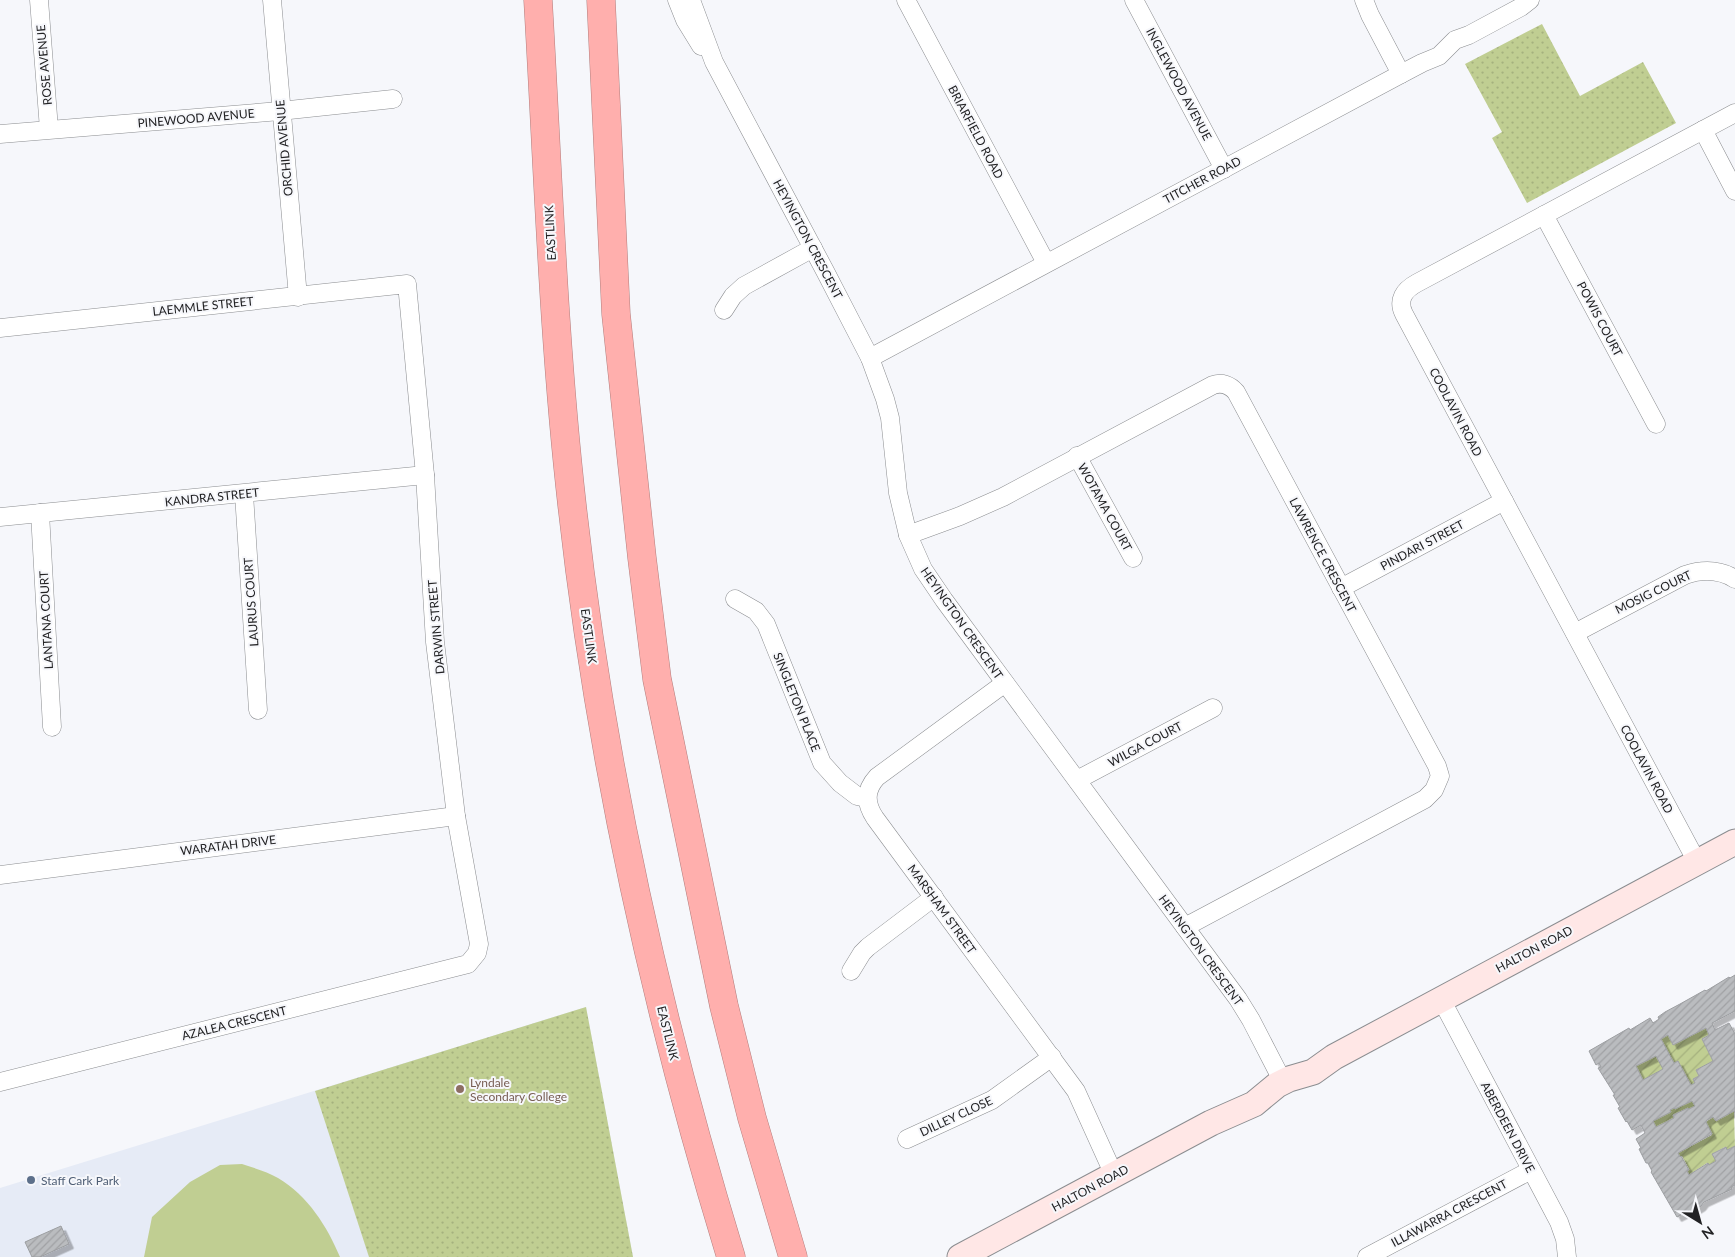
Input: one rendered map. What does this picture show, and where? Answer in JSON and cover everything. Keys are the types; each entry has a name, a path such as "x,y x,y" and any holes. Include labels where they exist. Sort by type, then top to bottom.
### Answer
{"highway":[{"name":"EASTLINK","path":"538,0 548,213 559,382 572,505 593,664 630,868 655,981 691,1122 731,1257"},
{"path":"601,0 616,314 657,679 724,1006 752,1118 793,1257"}],"main road":[{"name":"HALTON ROAD","path":"960,1257 1220,1118 1254,1104 1281,1077 1312,1072 1334,1057 1735,842"}],"street":[{"name":"ROSE AVENUE","path":"38,0 49,130"},
{"name":"ORCHID AVENUE","path":"272,0 280,111 298,296"},
{"name":"HEYINGTON CRESCENT","path":"677,0 695,39 714,62"},
{"name":"HEYINGTON CRESCENT","path":"691,0 714,62 870,358 890,418 898,493 908,535 914,551 934,586 1245,1010 1281,1077"},
{"name":"BRIARFIELD ROAD","path":"906,0 1046,263"},
{"name":"INGLEWOOD AVENUE","path":"1134,0 1224,169"},
{"path":"1364,0 1401,74"},
{"name":"TITCHER ROAD","path":"870,358 1401,74 1440,56 1455,40 1469,35 1521,7 1530,0"},
{"name":"PINEWOOD AVENUE","path":"0,134 280,111 393,99"},
{"name":"COOLAVIN ROAD","path":"1697,862 1402,311 1402,297 1406,290 1417,283 1735,113"},
{"path":"1703,130 1735,191"},
{"name":"POWIS COURT","path":"1544,215 1656,424"},
{"path":"724,310 733,296 744,286 813,248"},
{"name":"LAEMMLE STREET","path":"0,328 407,284"},
{"name":"DARWIN STREET","path":"407,284 425,475 436,642 456,816 479,944 477,953 468,964"},
{"name":"LAWRENCE CRESCENT","path":"908,535 960,516 1003,497 1207,387 1217,384 1228,386 1236,392 1437,766 1440,780 1425,799 1185,927"},
{"name":"WOTAMA COURT","path":"1078,456 1133,558"},
{"name":"KANDRA STREET","path":"0,517 425,475"},
{"name":"LAURUS COURT","path":"244,494 258,710"},
{"name":"PINDARI STREET","path":"1341,588 1504,501"},
{"name":"LANTANA COURT","path":"40,513 52,727"},
{"name":"MOSIG COURT","path":"1575,633 1696,571 1713,571 1735,580"},
{"name":"SINGLETON PLACE","path":"736,599 756,611 766,624 822,762 840,784 857,796 867,798"},
{"path":"867,798 871,784 877,777 1005,682"},
{"name":"WILGA COURT","path":"1077,780 1213,708"},
{"name":"MARSHAM STREET","path":"867,798 868,805 875,818 1076,1091 1114,1175"},
{"name":"WARATAH DRIVE","path":"0,875 456,816"},
{"path":"852,971 862,953 868,947 934,897"},
{"name":"AZALEA CRESCENT","path":"0,1082 468,964"},
{"name":"ABERDEEN DRIVE","path":"1441,999 1559,1222 1565,1239 1567,1257"},
{"name":"DILLEY CLOSE","path":"907,1139 992,1100 1052,1057"},
{"name":"ILLAWARRA CRESCENT","path":"1367,1257 1531,1170"}],"shaded area":[{"name":"Lyndale Secondary College","path":"586,1007 633,1257 0,1257 0,1188"}],"green space":[{"path":"1542,24 1580,96 1643,62 1676,123 1527,203 1492,138 1502,132 1465,64"},
{"path":"586,1007 633,1257 369,1257 315,1091"},
{"path":"1706,1028 1709,1035 1702,1039 1713,1061 1696,1070 1699,1076 1693,1079 1695,1083 1691,1085 1678,1061 1674,1063 1661,1039 1668,1035 1673,1045"},
{"path":"1656,1056 1663,1069 1643,1080 1636,1066"},
{"path":"1692,1101 1695,1106 1673,1115 1674,1118 1656,1127 1653,1121 1670,1112 1670,1110"},
{"path":"1734,1111 1735,1146 1727,1150 1725,1147 1712,1154 1716,1161 1709,1165 1707,1163 1689,1175 1687,1171 1689,1169 1682,1156 1680,1157 1678,1153 1712,1135 1706,1122 1713,1117 1716,1121"},
{"path":"242,1164 274,1176 299,1194 323,1223 340,1257 144,1257 152,1217 190,1182 220,1165"}],"building":[{"path":"1735,975 1735,1011 1712,1023 1715,1030 1729,1023 1735,1034 1735,1113 1734,1111 1716,1121 1713,1117 1707,1120 1706,1122 1712,1134 1678,1153 1689,1170 1687,1171 1689,1175 1708,1163 1709,1165 1716,1161 1712,1154 1726,1147 1727,1150 1735,1146 1735,1185 1731,1187 1732,1189 1704,1202 1690,1213 1689,1211 1677,1217 1639,1149 1641,1148 1636,1139 1645,1133 1641,1125 1632,1130 1626,1122 1618,1108 1620,1107 1613,1095 1615,1095 1598,1068 1601,1067 1599,1063 1596,1065 1589,1051 1650,1018 1653,1023 1665,1012","holes":["1706,1028 1709,1035 1702,1039 1713,1061 1696,1070 1699,1076 1693,1079 1695,1083 1691,1085 1678,1061 1674,1063 1661,1039 1668,1035 1673,1045","1656,1056 1663,1069 1643,1080 1636,1066","1692,1101 1695,1106 1673,1115 1674,1118 1656,1127 1653,1121 1671,1112 1670,1110"]},
{"path":"61,1226 69,1244 40,1257 32,1257 25,1242"}],"place":[{"name":"Lyndale Secondary College","path":"460,1089"},
{"name":"Staff Cark Park","path":"31,1180"}]}
